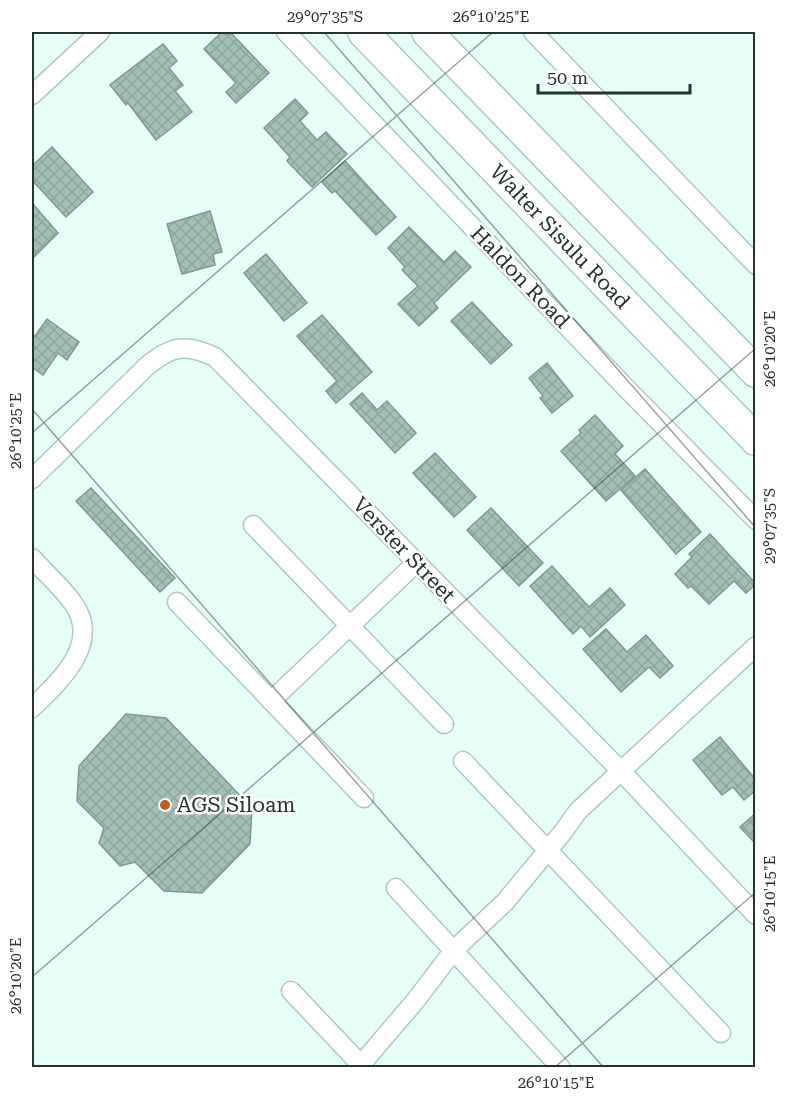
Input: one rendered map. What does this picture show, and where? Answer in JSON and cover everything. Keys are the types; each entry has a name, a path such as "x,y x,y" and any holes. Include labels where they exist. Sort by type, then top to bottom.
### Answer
{"highway":[{"name":"Walter Sisulu Road","path":"363,32 756,440"},
{"path":"428,32 756,372"}],"street":[{"path":"32,95 100,32"},
{"name":"Haldon Road","path":"286,32 619,381 756,520"},
{"path":"533,32 756,265"},
{"name":"Verster Street","path":"32,480 147,366 163,353 176,349 199,349 215,357 621,771 756,915"},
{"path":"253,525 444,724"},
{"path":"32,558 74,604 84,626 81,647 72,664 32,708"},
{"path":"271,701 417,562"},
{"path":"177,602 364,798"},
{"path":"291,991 361,1066 454,951 505,902 578,811 756,646"},
{"path":"463,761 721,1033"},
{"path":"396,888 561,1068"}],"building":[{"path":"222,32 230,32 269,73 236,103 226,92 236,83 204,49"},
{"path":"163,44 177,61 169,68 183,85 175,91 192,112 156,140 128,103 126,105 110,85"},
{"path":"295,99 308,113 300,121 317,140 326,132 347,154 312,187 287,161 290,157 264,128"},
{"path":"52,147 93,192 66,217 32,180 32,166"},
{"path":"345,161 396,217 376,235 335,191 332,193 322,182"},
{"path":"32,203 58,233 32,259"},
{"path":"210,211 222,252 213,254 215,265 182,274 167,224"},
{"path":"409,227 444,262 455,251 471,267 434,303 438,308 419,326 398,304 418,286 402,270 405,267 388,248"},
{"path":"266,254 307,303 284,321 244,273"},
{"path":"472,302 512,345 491,364 451,321"},
{"path":"322,315 372,372 336,403 326,391 337,381 297,336"},
{"path":"47,319 79,342 67,360 58,353 43,375 32,367 32,334 35,336"},
{"path":"547,363 573,396 552,413 540,398 543,396 529,378"},
{"path":"362,393 377,410 387,401 416,433 395,453 350,404"},
{"path":"595,415 623,446 615,454 635,476 606,501 561,451 581,433 579,430"},
{"path":"435,453 476,497 454,517 413,473"},
{"path":"645,469 701,532 676,554 621,490"},
{"path":"91,488 175,578 160,592 76,501"},
{"path":"491,508 543,563 519,586 467,530"},
{"path":"710,534 756,584 746,593 734,581 709,604 691,586 688,588 675,574 692,557 689,554"},
{"path":"552,566 589,607 610,588 625,605 590,637 581,626 573,634 530,586"},
{"path":"606,629 627,652 646,635 673,666 660,678 649,667 621,692 583,649"},
{"name":"AGS Siloam","path":"126,714 166,718 252,808 250,844 202,893 164,891 135,862 120,866 99,843 104,828 77,801 79,766"},
{"path":"720,737 756,780 756,790 744,800 733,787 722,795 693,760"},
{"path":"756,813 756,844 740,827"}],"place":[{"name":"AGS Siloam","path":"165,805"}]}
